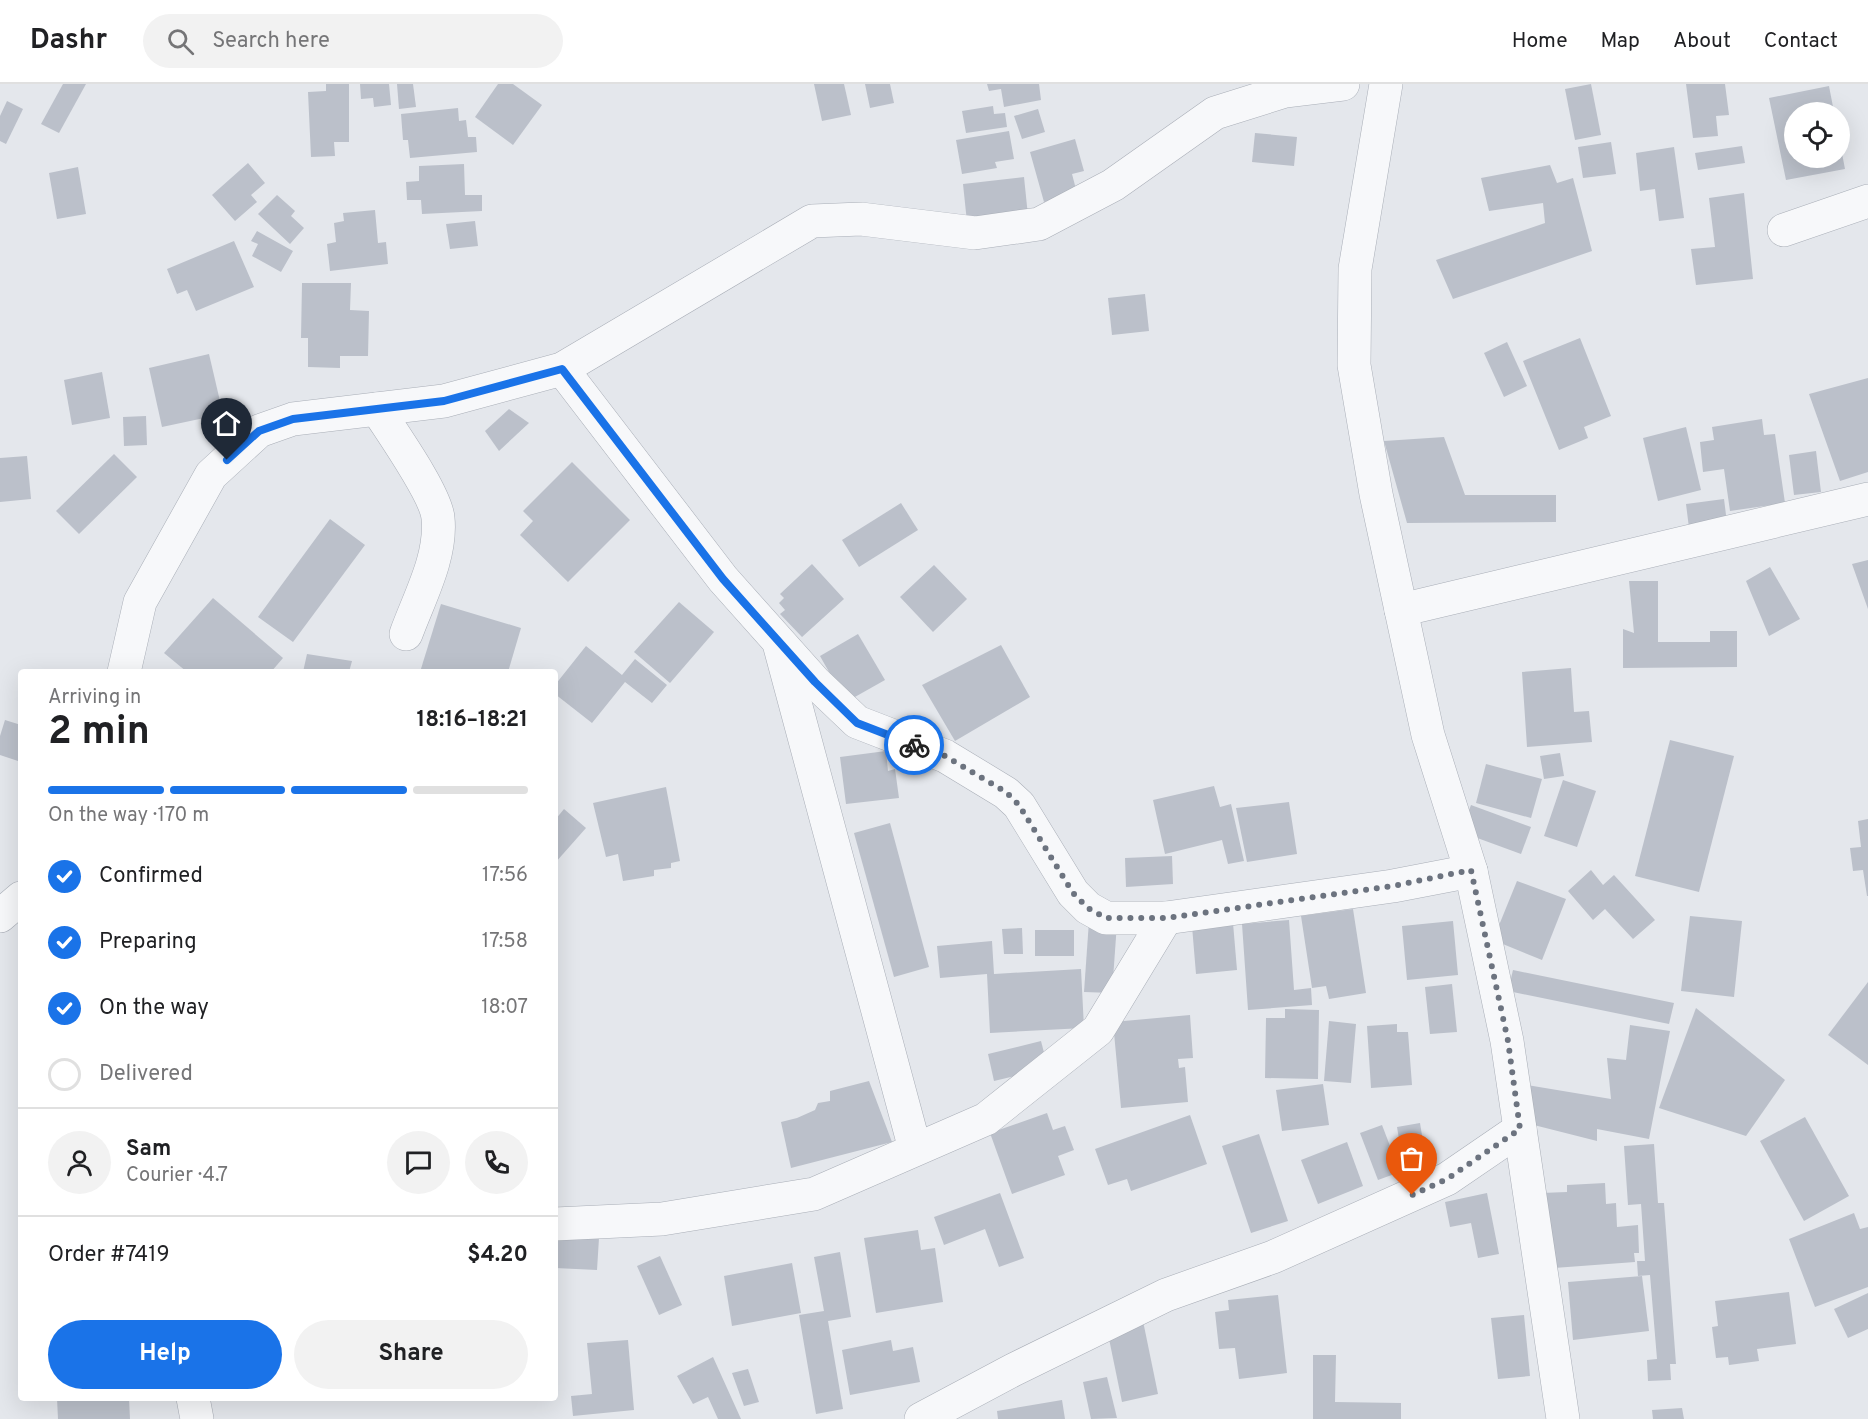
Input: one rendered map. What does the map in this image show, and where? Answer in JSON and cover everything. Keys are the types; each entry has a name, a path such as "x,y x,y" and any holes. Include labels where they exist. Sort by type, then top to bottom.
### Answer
{"street":[{"path":"125,669 140,603 211,475 259,431 293,419 444,401 562,369 812,221 861,219 975,233 1039,224 1113,185 1215,112 1286,91 1343,84"},
{"path":"1386,84 1355,268 1354,365 1376,494 1428,735 1471,870 1508,1041 1563,1419"},
{"path":"1784,230 1868,201"},
{"path":"562,369 723,579 815,682 857,723 945,756 1006,792 1019,805 1073,893 1088,908 1106,918 1166,918 1393,886 1471,870"},
{"path":"377,409 421,479 438,516 435,553 406,634"},
{"path":"1401,610 1868,500"},
{"path":"778,640 915,1149"},
{"path":"0,916 18,901"},
{"path":"558,1224 662,1219 814,1194 986,1119 1098,1030 1166,918"},
{"path":"921,1419 1013,1370 1166,1295 1273,1257 1447,1179 1520,1129"},
{"path":"194,1401 197,1419"}],"building":[{"path":"63,84 86,84 59,133 41,124"},
{"path":"326,84 349,84 349,142 334,142 335,156 311,157 308,92 326,91"},
{"path":"360,84 389,84 391,105 374,107 373,98 361,99"},
{"path":"397,84 413,84 416,107 399,109"},
{"path":"498,84 513,84 542,105 513,145 475,117"},
{"path":"814,84 844,84 851,115 822,121"},
{"path":"865,84 890,84 894,103 870,108"},
{"path":"987,84 1039,84 1041,100 1004,107 1001,89 989,91"},
{"path":"1591,84 1601,135 1575,140 1565,89"},
{"path":"1686,84 1725,84 1729,115 1716,116 1718,136 1693,138"},
{"path":"1829,86 1832,102 1784,102 1784,168 1845,169 1786,180 1769,98"},
{"path":"7,101 23,109 6,144 0,141 0,116"},
{"path":"993,106 994,114 1005,113 1007,127 966,133 962,111"},
{"path":"458,108 459,121 466,120 468,137 476,137 477,152 410,158 408,140 403,140 401,114"},
{"path":"1038,109 1045,132 1022,139 1014,116"},
{"path":"1009,131 1014,159 995,162 997,168 962,174 956,140"},
{"path":"1255,133 1297,137 1294,166 1252,162"},
{"path":"1075,139 1084,171 1072,174 1077,193 1044,202 1030,152"},
{"path":"1611,142 1616,174 1583,178 1578,147"},
{"path":"1742,146 1745,163 1698,170 1695,153"},
{"path":"1674,147 1684,218 1659,221 1655,189 1640,191 1636,153"},
{"path":"248,163 265,183 251,195 257,202 235,221 212,195"},
{"path":"464,164 465,195 482,195 482,211 422,214 421,200 407,200 406,182 419,181 419,166"},
{"path":"1550,165 1557,183 1573,178 1592,251 1453,299 1436,260 1545,223 1543,203 1489,211 1481,178"},
{"path":"78,167 86,214 57,219 49,173"},
{"path":"1024,177 1028,216 967,222 963,184"},
{"path":"1744,193 1753,279 1696,285 1691,249 1715,247 1709,198"},
{"path":"277,195 295,211 291,216 304,228 290,244 258,214"},
{"path":"375,210 378,243 386,242 388,264 330,271 327,244 336,242 334,223 344,221 343,213"},
{"path":"475,221 478,246 450,249 446,224"},
{"path":"257,231 293,251 281,272 252,256 258,244 251,241"},
{"path":"234,241 254,287 196,311 187,290 177,294 167,269"},
{"path":"302,283 351,283 350,310 369,311 368,356 340,356 340,368 308,367 308,338 301,338"},
{"path":"1145,294 1149,331 1112,335 1108,298"},
{"path":"1580,338 1611,416 1584,427 1588,438 1559,450 1523,361"},
{"path":"1507,342 1527,386 1504,397 1484,353"},
{"path":"209,354 223,414 162,427 149,368"},
{"path":"102,372 110,418 72,425 64,380"},
{"path":"1868,378 1868,472 1840,481 1809,394"},
{"path":"509,409 529,423 499,451 485,431"},
{"path":"146,416 147,445 124,446 123,417"},
{"path":"1762,419 1764,435 1775,434 1785,503 1730,511 1724,469 1703,472 1700,442 1714,440 1712,427"},
{"path":"1686,427 1701,490 1658,501 1643,438"},
{"path":"1444,437 1465,495 1556,495 1556,522 1407,523 1384,441"},
{"path":"1816,451 1821,492 1794,495 1789,455"},
{"path":"114,454 137,477 79,534 56,511"},
{"path":"27,456 31,499 0,502 0,458"},
{"path":"572,462 630,520 568,582 520,535 533,521 523,511"},
{"path":"1724,499 1727,523 1689,528 1686,504"},
{"path":"901,503 918,530 859,567 842,540"},
{"path":"330,519 365,545 293,642 258,617"},
{"path":"1868,560 1868,609 1852,564"},
{"path":"812,564 844,599 802,637 780,614 785,610 779,603 784,598 780,594"},
{"path":"934,565 967,599 933,632 900,597"},
{"path":"1770,567 1800,619 1769,636 1746,581"},
{"path":"1629,581 1658,581 1658,642 1710,642 1710,631 1737,631 1737,667 1623,668 1623,629 1634,633"},
{"path":"213,598 283,658 274,669 183,669 164,653"},
{"path":"679,602 714,632 670,683 634,652"},
{"path":"441,604 521,628 509,669 421,669"},
{"path":"858,634 885,680 846,702 820,656"},
{"path":"1001,645 1030,697 955,741 922,685"},
{"path":"586,646 622,675 635,659 667,685 652,703 625,682 592,723 558,696 558,681"},
{"path":"307,654 352,661 350,669 304,669"},
{"path":"1571,668 1574,712 1589,711 1592,742 1527,747 1522,672"},
{"path":"5,720 18,724 18,761 0,755 0,736"},
{"path":"1670,740 1734,756 1699,892 1635,876"},
{"path":"886,751 888,771 895,769 899,798 846,804 840,757"},
{"path":"1560,753 1564,776 1544,779 1540,756"},
{"path":"1486,764 1542,779 1531,818 1476,803"},
{"path":"1563,780 1596,791 1577,847 1544,836"},
{"path":"1214,786 1220,807 1231,804 1244,861 1228,864 1222,840 1165,854 1153,800"},
{"path":"666,787 680,861 671,863 671,868 654,870 654,876 623,881 618,854 606,857 593,803"},
{"path":"1289,802 1297,854 1247,862 1236,808"},
{"path":"1471,805 1531,827 1521,854 1461,832"},
{"path":"564,809 586,828 558,860 558,816"},
{"path":"1868,819 1867,896 1863,870 1853,871 1850,848 1861,847 1858,821"},
{"path":"890,823 929,967 894,977 854,833"},
{"path":"1172,856 1173,884 1126,887 1125,858"},
{"path":"1591,870 1603,885 1614,875 1655,920 1633,939 1605,909 1593,920 1568,891"},
{"path":"1517,881 1566,899 1542,960 1493,940"},
{"path":"1353,909 1366,993 1329,999 1326,986 1312,988 1301,916"},
{"path":"1690,916 1742,921 1734,997 1681,991"},
{"path":"1289,920 1294,990 1311,988 1312,1005 1248,1010 1242,924"},
{"path":"1089,921 1117,923 1112,993 1084,992"},
{"path":"1453,921 1458,975 1407,980 1402,926"},
{"path":"1233,923 1237,970 1196,974 1192,926"},
{"path":"1022,928 1023,954 1004,954 1002,929"},
{"path":"1035,930 1074,930 1074,956 1035,956"},
{"path":"992,941 994,974 1081,969 1084,1028 990,1033 987,974 940,978 937,946"},
{"path":"1513,970 1674,1003 1669,1024 1508,991"},
{"path":"1868,982 1868,1065 1828,1035"},
{"path":"1452,984 1457,1032 1430,1034 1425,987"},
{"path":"1696,1008 1785,1080 1746,1136 1659,1108"},
{"path":"1285,1009 1319,1010 1318,1079 1265,1078 1266,1018 1285,1018"},
{"path":"1190,1015 1193,1058 1178,1059 1179,1068 1185,1067 1188,1102 1121,1108 1113,1022"},
{"path":"1329,1021 1356,1024 1351,1083 1324,1081"},
{"path":"1397,1024 1397,1032 1408,1032 1412,1085 1371,1088 1367,1026"},
{"path":"1630,1025 1670,1031 1649,1139 1597,1129 1597,1141 1522,1122 1521,1084 1611,1099 1607,1058 1626,1060"},
{"path":"1041,1041 1048,1068 994,1081 988,1054"},
{"path":"869,1081 892,1142 791,1168 781,1122 815,1110 818,1103 830,1101 830,1091"},
{"path":"1323,1084 1329,1125 1282,1131 1276,1090"},
{"path":"1047,1113 1053,1130 1065,1126 1074,1150 1058,1156 1065,1175 1012,1194 990,1133"},
{"path":"1190,1115 1207,1164 1131,1191 1127,1179 1108,1185 1095,1149"},
{"path":"1805,1117 1849,1196 1804,1221 1760,1141"},
{"path":"1420,1123 1427,1166 1404,1169 1397,1127"},
{"path":"1382,1125 1400,1172 1378,1180 1360,1133"},
{"path":"1259,1134 1288,1221 1251,1233 1222,1146"},
{"path":"1347,1142 1363,1186 1318,1204 1301,1160"},
{"path":"1654,1144 1658,1203 1664,1203 1676,1364 1670,1364 1671,1380 1648,1381 1647,1360 1657,1359 1650,1275 1638,1276 1637,1261 1645,1261 1641,1204 1628,1205 1624,1146"},
{"path":"1605,1183 1606,1204 1616,1203 1617,1227 1638,1225 1639,1253 1634,1253 1635,1262 1554,1268 1541,1193 1567,1192 1567,1185"},
{"path":"1000,1193 1024,1258 999,1267 985,1229 944,1245 934,1217"},
{"path":"1487,1193 1499,1254 1478,1258 1471,1223 1450,1227 1445,1202"},
{"path":"1854,1213 1860,1229 1868,1227 1868,1287 1815,1307 1789,1239"},
{"path":"918,1230 921,1250 935,1248 943,1302 876,1313 864,1238"},
{"path":"558,1236 599,1238 597,1270 558,1268"},
{"path":"840,1252 851,1317 828,1321 843,1409 816,1414 799,1315 824,1311 814,1257"},
{"path":"660,1256 682,1305 659,1315 637,1266"},
{"path":"792,1263 801,1313 732,1326 724,1276"},
{"path":"1642,1276 1649,1331 1573,1340 1568,1282"},
{"path":"1789,1292 1796,1344 1757,1349 1759,1361 1729,1365 1728,1357 1716,1358 1712,1327 1718,1326 1715,1301"},
{"path":"1868,1293 1868,1329 1848,1338 1834,1309"},
{"path":"1278,1295 1287,1373 1239,1379 1235,1348 1219,1349 1215,1312 1229,1310 1228,1300"},
{"path":"1524,1315 1530,1376 1498,1379 1491,1318"},
{"path":"1143,1321 1158,1394 1122,1402 1107,1329"},
{"path":"628,1340 634,1410 573,1416 571,1396 592,1394 587,1343"},
{"path":"891,1340 893,1351 913,1347 920,1382 850,1395 842,1350"},
{"path":"1313,1355 1336,1355 1335,1402 1401,1403 1401,1419 1313,1419"},
{"path":"713,1357 741,1419 718,1419 708,1397 693,1404 677,1376"},
{"path":"748,1369 759,1402 744,1406 732,1373"},
{"path":"1107,1377 1117,1418 1091,1419 1083,1382"},
{"path":"1062,1400 1065,1419 998,1419 997,1411"},
{"path":"57,1401 129,1401 130,1419 58,1419"},
{"path":"1682,1408 1684,1419 1653,1419 1652,1410"}],"way so far":[{"path":"914,745 945,756 1006,792 1019,805 1073,893 1088,908 1106,918 1166,918 1393,886 1471,870 1508,1041 1520,1129 1447,1179 1412,1195"}],"route":[{"path":"227,460 259,431 293,419 444,401 562,369 723,579 815,682 857,723 914,745"}]}
